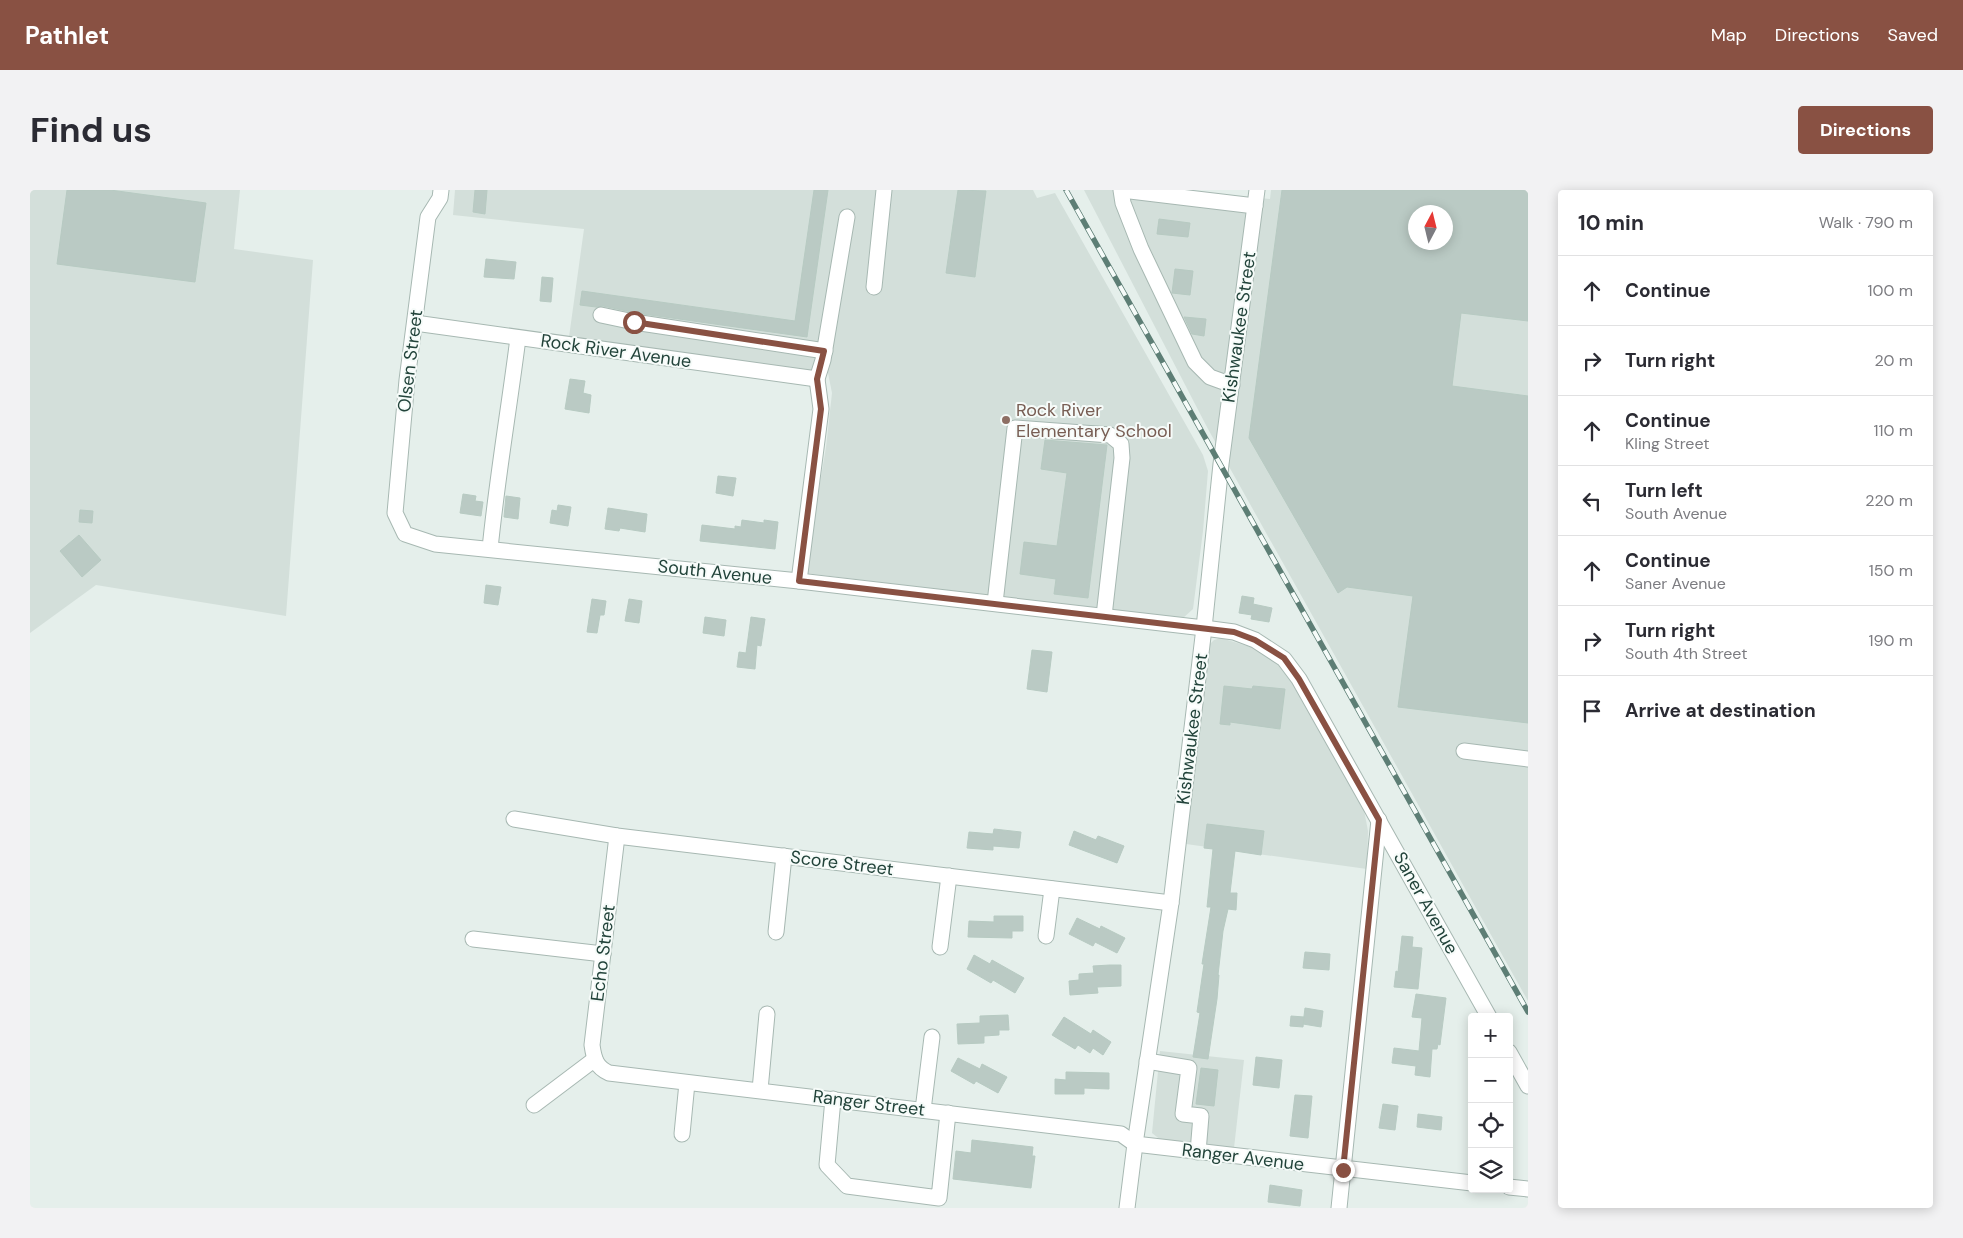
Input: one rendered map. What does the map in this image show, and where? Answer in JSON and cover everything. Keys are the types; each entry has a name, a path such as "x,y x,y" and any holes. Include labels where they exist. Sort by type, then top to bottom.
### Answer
{"street":[{"name":"Olsen Street","path":"405,534 395,513 407,380 428,217 440,198 441,190"},
{"path":"874,287 884,190"},
{"path":"1232,385 1210,377 1195,362 1178,330 1141,249 1123,203 1122,190 1255,206"},
{"name":"Kishwaukee Street","path":"1127,1208 1134,1144 1171,903 1204,628 1221,464 1257,190"},
{"path":"799,581 821,409 817,379 824,351 847,217"},
{"path":"601,315 634,322 824,351"},
{"name":"Rock River Avenue","path":"414,323 817,379"},
{"path":"490,549 496,487 508,418 518,338"},
{"path":"995,603 1015,428 1110,435 1121,444 1122,458 1104,616"},
{"name":"South Avenue","path":"405,534 435,544 799,581 1204,628"},
{"name":"Saner Avenue","path":"1204,628 1234,632 1255,640 1284,658 1299,679 1487,1013"},
{"path":"1464,751 1528,760"},
{"name":"Score Street","path":"514,820 616,836 1171,903"},
{"path":"1339,1208 1379,820"},
{"name":"Echo Street","path":"597,1064 592,1045 616,836"},
{"path":"776,932 784,856"},
{"path":"940,947 948,876"},
{"path":"1046,936 1052,889"},
{"path":"473,939 602,954"},
{"path":"760,1090 767,1014"},
{"path":"923,1110 932,1037"},
{"path":"1512,1058 1528,1086"},
{"path":"1147,1061 1189,1068 1183,1114 1201,1116 1198,1152"},
{"path":"534,1105 597,1064"},
{"name":"Ranger Street","path":"597,1064 619,1075 760,1090 1121,1134 1134,1144"},
{"path":"682,1134 687,1083"},
{"path":"833,1099 827,1164 847,1186 939,1198 948,1113"},
{"name":"Ranger Avenue","path":"1134,1144 1343,1170 1468,1183"},
{"path":"1513,1188 1528,1190"}],"shaded area":[{"path":"30,190 240,190 234,249 313,260 286,616 96,585 30,633"},
{"name":"Rock River Elementary School","path":"455,190 1033,190 1037,198 1055,193 1203,455 1208,471 1203,531 1193,609 1182,619 805,573 826,447 832,393 828,373 569,337 584,229 453,215"},
{"path":"1084,190 1171,190 1270,199 1271,190 1528,190 1528,1001 1208,429"},
{"path":"1221,638 1254,648 1281,665 1293,679 1364,810 1368,831 1367,869 1186,844 1209,645 1214,640"},
{"path":"1160,1051 1244,1060 1234,1148 1162,1141 1152,1133"}],"building":[{"path":"67,190 110,190 206,203 195,282 57,264"},
{"path":"475,190 487,190 485,214 473,212"},
{"path":"814,190 828,190 807,337 636,313 603,306 580,305 582,291 795,321"},
{"path":"958,190 986,191 975,277 946,273"},
{"path":"1282,190 1528,190 1528,321 1461,313 1452,386 1528,396 1528,723 1398,707 1413,596 1347,587 1338,593 1249,438"},
{"path":"1159,219 1190,223 1188,237 1157,234"},
{"path":"486,259 516,262 514,279 484,277"},
{"path":"1175,269 1193,271 1190,295 1172,293"},
{"path":"542,277 553,278 551,302 540,301"},
{"path":"1184,317 1206,319 1204,336 1192,334"},
{"path":"570,379 585,381 583,393 591,395 589,413 565,409"},
{"path":"1045,440 1107,445 1088,598 1054,594 1056,579 1020,574 1024,542 1057,546 1067,473 1041,469"},
{"path":"718,476 736,478 733,496 716,493"},
{"path":"463,494 476,496 475,501 483,502 481,516 460,513"},
{"path":"506,496 520,498 518,519 504,517"},
{"path":"558,505 571,507 568,526 550,523 552,510 557,511"},
{"path":"608,508 647,514 645,532 620,528 619,531 605,529"},
{"path":"80,510 93,511 92,523 79,522"},
{"path":"742,520 764,523 764,520 778,522 775,549 700,541 702,525 735,529 735,526 741,527"},
{"path":"79,535 101,560 82,577 60,551"},
{"path":"486,585 501,587 498,605 484,603"},
{"path":"1242,596 1254,598 1253,604 1272,608 1269,622 1251,619 1252,615 1239,613"},
{"path":"592,599 606,601 604,615 600,615 597,633 587,632"},
{"path":"629,599 642,601 639,623 625,621"},
{"path":"705,617 726,620 724,636 703,633"},
{"path":"751,617 765,619 761,646 757,645 755,669 737,667 739,652 746,653"},
{"path":"1032,650 1052,652 1047,692 1027,689"},
{"path":"1224,686 1252,689 1253,686 1285,689 1280,729 1230,722 1230,725 1220,724"},
{"path":"1207,824 1264,831 1261,855 1235,851 1230,893 1237,893 1236,910 1228,909 1223,931 1217,999 1208,1059 1193,1057 1200,1013 1197,1012 1204,964 1202,964 1211,907 1207,907 1213,849 1204,848"},
{"path":"994,829 1021,832 1019,848 993,846 993,850 967,848 969,832 993,834"},
{"path":"1074,831 1096,840 1098,836 1124,846 1117,863 1069,845"},
{"path":"994,916 1023,916 1023,931 1012,931 1012,938 968,937 969,921 994,922"},
{"path":"1077,918 1100,929 1101,926 1125,938 1117,953 1095,942 1093,946 1069,934"},
{"path":"1402,936 1413,937 1412,947 1422,948 1418,989 1394,987 1396,971 1398,972"},
{"path":"1305,952 1330,954 1329,970 1303,968"},
{"path":"974,955 990,964 992,960 1024,978 1015,993 993,980 991,983 967,969"},
{"path":"1121,965 1121,986 1097,987 1098,993 1070,995 1069,981 1079,980 1079,974 1094,973 1093,966"},
{"path":"1416,994 1446,998 1440,1045 1438,1044 1437,1049 1432,1049 1430,1077 1415,1075 1416,1066 1392,1063 1394,1048 1419,1051 1422,1018 1412,1017"},
{"path":"1305,1008 1323,1011 1321,1027 1303,1024"},
{"path":"1008,1015 1009,1030 999,1030 999,1035 984,1036 984,1043 958,1044 957,1024 980,1023 980,1016"},
{"path":"1291,1016 1304,1017 1303,1027 1290,1026"},
{"path":"1064,1017 1091,1034 1093,1030 1111,1042 1103,1055 1093,1048 1090,1053 1078,1045 1075,1049 1052,1035"},
{"path":"1256,1057 1282,1060 1279,1088 1253,1085"},
{"path":"958,1058 980,1069 982,1064 1007,1077 998,1093 976,1081 974,1084 951,1071"},
{"path":"1201,1068 1218,1070 1214,1106 1196,1104"},
{"path":"1066,1072 1109,1073 1109,1089 1084,1088 1084,1094 1055,1094 1055,1079 1066,1080"},
{"path":"1295,1095 1312,1096 1308,1138 1290,1136"},
{"path":"1383,1104 1398,1106 1395,1130 1379,1128"},
{"path":"1418,1114 1442,1117 1441,1130 1417,1127"},
{"path":"972,1140 1033,1147 1032,1156 1035,1156 1031,1188 953,1179 956,1151 971,1153"},
{"path":"1270,1185 1302,1190 1300,1206 1268,1202"}],"railway":[{"path":"1066,190 1528,1012"}],"place":[{"name":"Rock River Elementary School","path":"1006,420"}],"route":[{"path":"634,322 824,351 817,379 821,409 799,581 1234,632 1255,640 1284,658 1299,679 1379,820 1343,1170"}]}
